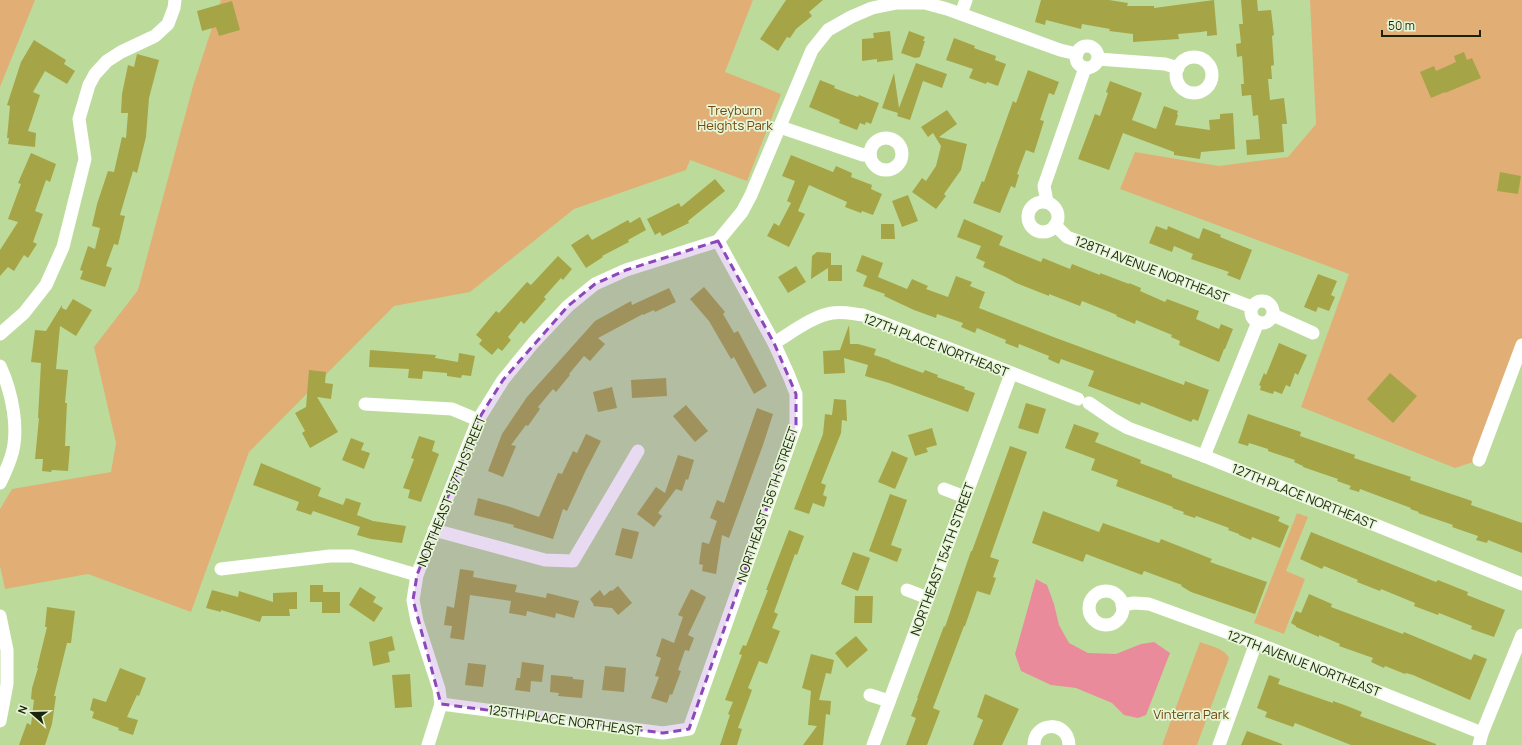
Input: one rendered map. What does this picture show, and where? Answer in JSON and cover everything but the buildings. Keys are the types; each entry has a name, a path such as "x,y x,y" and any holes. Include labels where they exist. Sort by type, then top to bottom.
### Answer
{"street":[{"path":"0,334 24,313 46,285 63,247 85,159 80,119 89,85 95,74 107,61 120,52 155,36 168,24 174,8 175,0"},
{"path":"961,14 966,0"},
{"path":"718,241 742,212 758,180 812,50 828,30 851,17 872,8 897,3 930,2 1060,50 1077,54"},
{"path":"1088,46 1097,52 1098,59 1092,67 1085,68 1077,61 1077,54 1081,48 1088,46"},
{"path":"1098,59 1165,64 1178,68"},
{"path":"1047,202 1044,186 1085,68"},
{"path":"780,127 863,155 870,154"},
{"path":"1042,201 1047,202 1054,206 1057,211 1058,216 1055,225 1052,229 1042,232 1036,231 1030,227 1028,222 1028,211 1032,205 1042,201"},
{"name":"128TH AVENUE NORTHEAST","path":"1055,225 1067,237 1252,307"},
{"name":"NORTHEAST 156TH STREET","path":"689,729 796,425 796,394 774,343 718,241"},
{"name":"NORTHEAST 157TH STREET","path":"428,745 441,704 439,689 417,621 413,600 418,575 434,530 478,420 503,380 534,342 568,306 595,284 626,270 718,241"},
{"path":"1265,301 1272,308 1273,315 1268,321 1258,322 1252,315 1252,307 1258,302 1265,301"},
{"name":"127TH PLACE NORTHEAST","path":"774,343 819,317 833,312 847,312 863,315 1083,401 1128,428 1204,456 1522,584"},
{"path":"1273,315 1313,333"},
{"path":"1204,456 1258,322"},
{"path":"1479,460 1522,345"},
{"path":"0,366 12,400 15,426 11,456 0,483"},
{"name":"NORTHEAST 154TH STREET","path":"873,745 1011,374"},
{"path":"365,404 452,409 478,420"},
{"path":"434,530 545,560 572,561 638,451"},
{"path":"944,489 965,497"},
{"path":"220,569 330,556 352,556 418,575"},
{"path":"907,590 928,598"},
{"name":"127TH AVENUE NORTHEAST","path":"1122,605 1134,603 1148,604 1256,643 1481,739"},
{"path":"0,616 7,650 7,684 0,721"},
{"path":"1481,739 1522,635"},
{"path":"1219,745 1256,643"},
{"path":"870,695 889,701"},
{"name":"125TH PLACE NORTHEAST","path":"441,704 663,733 689,729"},
{"path":"1034,745 1035,737 1038,732 1043,728 1054,727 1064,732 1068,737 1069,745"}],"highlighted area":[{"path":"718,241 774,343 796,394 796,425 689,729 663,733 441,704 413,600 417,575 478,420 503,380 568,306 595,284 626,270"}],"green space":[{"path":"0,0 35,0 0,87"},
{"name":"Treyburn Heights Park","path":"221,0 753,0 725,72 781,94 747,181 690,160 686,170 574,209 470,292 394,306 249,452 191,612 88,574 5,589 0,566 0,509 12,489 111,472 116,443 94,347 138,290 193,86"},
{"path":"1310,0 1522,0 1522,341 1479,460 1455,468 1301,407 1349,274 1120,189 1135,152 1219,166 1288,157 1316,124"},
{"path":"1297,513 1308,517 1286,571 1305,579 1284,634 1254,623"},
{"name":"Vinterra Park","path":"1200,642 1224,652 1229,658 1197,745 1162,745"}],"shaded area":[{"path":"1036,579 1047,585 1054,604 1059,625 1069,643 1088,653 1116,654 1141,644 1154,642 1170,653 1146,715 1138,718 1124,715 1112,703 1076,688 1051,685 1021,671 1015,654"}]}
